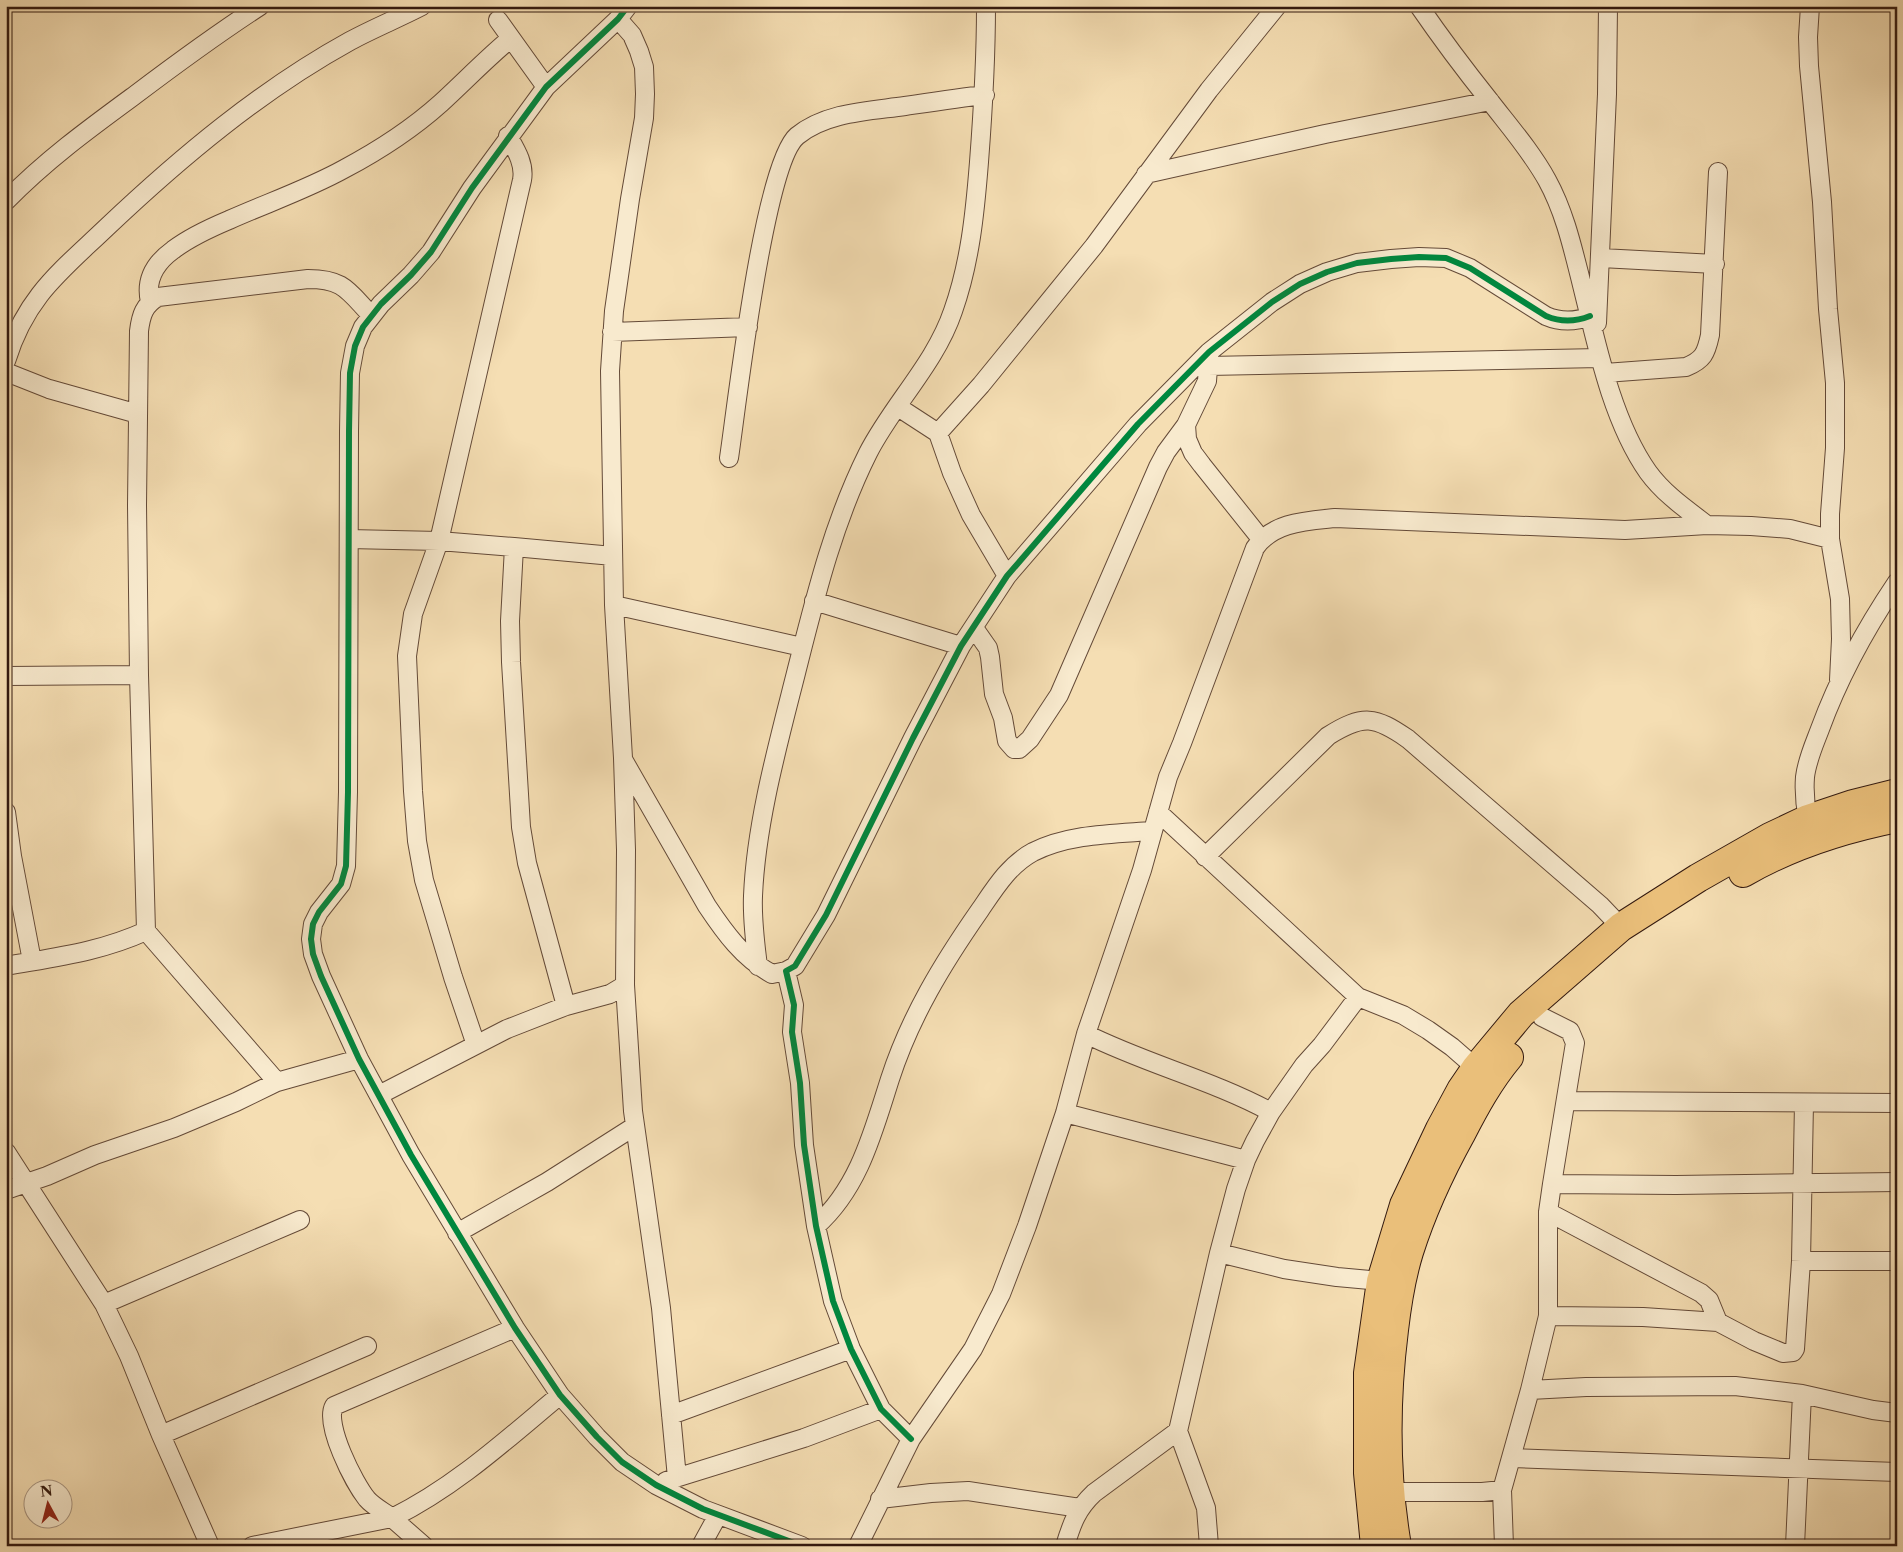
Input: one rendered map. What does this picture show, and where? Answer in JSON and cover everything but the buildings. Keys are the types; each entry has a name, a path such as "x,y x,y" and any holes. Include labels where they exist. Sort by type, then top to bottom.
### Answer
{"main road":[{"path":"1375,1546 1368,1473 1368,1373 1381,1280 1404,1205 1440,1128 1461,1090 1476,1068 1521,1014 1621,927 1698,878 1770,837 1808,819 1853,804 1897,794"},
{"path":"1397,1546 1390,1492 1388,1389 1398,1296 1408,1254 1421,1215 1441,1171 1488,1084 1542,1017 1570,990 1608,959 1663,920 1760,863 1798,845 1833,833 1897,818"}],"street":[{"path":"7,198 36,171 93,125 230,25 260,6"},
{"path":"6,361 20,324 32,304 52,278 187,153 306,68 349,42 422,6"},
{"path":"758,966 753,916 755,868 779,741 814,601 833,538 851,489 870,450 925,367 952,314 965,276 971,242 984,95 986,6"},
{"path":"938,433 981,385 1094,246 1209,90 1277,6"},
{"path":"1419,6 1519,137 1547,179 1570,236 1602,366 1614,403 1629,439 1648,472 1671,498 1707,525"},
{"path":"1596,339 1601,258 1601,187 1607,94 1608,6"},
{"path":"1810,6 1809,66 1822,202 1828,309 1835,383 1835,448 1830,539 1840,600 1839,680"},
{"path":"677,1478 661,1308 635,1126 625,985 626,888 623,758 614,605 610,400 612,332 628,209 644,118 645,94 644,67 623,13 546,87 508,136 431,252 371,315 363,326 355,346 350,373 346,866 341,884 313,924 313,954 321,976 359,1059 411,1155 515,1328 560,1395 622,1462 656,1485 703,1509 784,1543 802,1546"},
{"path":"498,20 546,87"},
{"path":"150,302 149,282 152,274 171,251 199,233 333,174 372,153 426,116 490,55 510,39"},
{"path":"729,458 762,240 785,154 796,137 816,124 839,116 984,95"},
{"path":"1146,174 1326,134 1490,101"},
{"path":"476,1045 424,880 417,841 407,656 409,636 418,599 439,540 524,172 508,136"},
{"path":"1208,359 1686,367 1696,363 1703,356 1710,335 1715,264 1718,172"},
{"path":"623,758 707,906 736,946 758,966 772,974 786,971 795,966 826,914 961,646 1007,576 1138,424 1272,302 1300,284 1328,272 1357,263 1419,257 1446,258 1470,268 1546,316 1558,321 1582,319 1590,316"},
{"path":"1601,258 1715,264"},
{"path":"277,1082 146,931 139,675 139,331 141,316 150,302 158,297 308,279 336,282 348,290 371,315"},
{"path":"612,332 748,327"},
{"path":"974,628 983,639 990,657 992,682 1007,741 1014,749 1019,749 1030,739 1059,694 1158,467 1166,452 1186,425 1202,394 1206,382 1208,359"},
{"path":"6,372 49,389 138,414"},
{"path":"898,407 938,433 952,473 971,515 1007,576"},
{"path":"1186,425 1187,439 1193,453 1262,539"},
{"path":"858,1546 911,1439 973,1349 1001,1294 1027,1226 1065,1113 1086,1034 1133,896 1168,777 1255,548 1262,539 1275,529 1292,524 1335,518 1625,530 1707,525 1790,528 1830,539"},
{"path":"349,539 439,540 613,556"},
{"path":"514,546 510,621 522,827 527,863 566,1006"},
{"path":"1808,819 1804,788 1808,762 1839,680 1897,582"},
{"path":"814,601 961,646"},
{"path":"614,605 802,648"},
{"path":"6,676 139,675"},
{"path":"1205,857 1328,736 1346,725 1363,720 1377,721 1389,726 1408,739 1600,905 1621,927"},
{"path":"6,812 12,856 32,961"},
{"path":"1158,812 1358,997 1403,1015 1428,1030 1452,1046 1476,1068"},
{"path":"816,1226 828,1215 842,1197 861,1163 894,1064 913,1019 945,960 998,882 1016,865 1033,853 1058,843 1093,836 1152,831"},
{"path":"6,966 102,948 146,931"},
{"path":"786,971 794,1005 792,1032 800,1083 804,1145 816,1226 833,1301 851,1350 882,1409 911,1439"},
{"path":"379,1095 507,1029 566,1006 610,994 625,985"},
{"path":"1209,1546 1206,1508 1178,1431 1219,1253 1236,1189 1246,1160 1271,1112 1304,1065 1322,1045 1358,997"},
{"path":"1504,1546 1502,1490 1530,1390 1548,1316 1548,1212 1574,1052 1574,1036 1570,1031 1542,1017"},
{"path":"1086,1034 1108,1045 1244,1097 1271,1112"},
{"path":"6,1190 94,1155 174,1128 236,1102 277,1082 359,1059"},
{"path":"1566,1101 1897,1103"},
{"path":"1548,1316 1643,1317 1718,1322 1754,1341 1783,1353 1793,1352 1795,1350 1801,1261 1804,1102"},
{"path":"1065,1113 1246,1160"},
{"path":"457,1233 547,1182 635,1126"},
{"path":"6,1152 104,1304 129,1356 161,1435 210,1546"},
{"path":"1552,1184 1657,1185 1897,1182"},
{"path":"1548,1212 1701,1293 1709,1300 1718,1322"},
{"path":"104,1304 300,1220"},
{"path":"1219,1253 1284,1269 1337,1277 1381,1280"},
{"path":"1801,1261 1897,1261"},
{"path":"424,1546 392,1518 368,1501 354,1480 341,1451 334,1425 332,1411 334,1406 515,1328"},
{"path":"161,1435 368,1346"},
{"path":"671,1414 851,1350"},
{"path":"1530,1390 1586,1387 1735,1386 1802,1394 1873,1410 1897,1413"},
{"path":"1795,1546 1802,1394"},
{"path":"252,1546 392,1518 420,1504 448,1486 560,1395"},
{"path":"656,1485 804,1438 882,1409"},
{"path":"1065,1546 1074,1518 1080,1508 1094,1493 1178,1431"},
{"path":"1512,1458 1897,1472"},
{"path":"1390,1492 1482,1492 1502,1490"},
{"path":"880,1500 931,1493 968,1491 1080,1508"},
{"path":"701,1546 718,1515"}],"cycle path":[{"path":"628,6 618,19 546,87 472,188 431,252 411,275 381,304 363,327 355,346 350,373 346,866 341,884 319,912 313,924 311,939 313,954 321,976 359,1059 411,1155 515,1328 560,1395 622,1462 656,1485 703,1509 802,1546"},
{"path":"911,1439 881,1409 851,1349 833,1301 816,1226 804,1145 800,1083 792,1032 794,1005 786,971 795,966 826,915 913,738 961,646 1007,576 1138,424 1209,352 1272,302 1300,284 1327,272 1357,263 1419,257 1446,258 1470,268 1546,316 1568,321 1590,316"}]}
